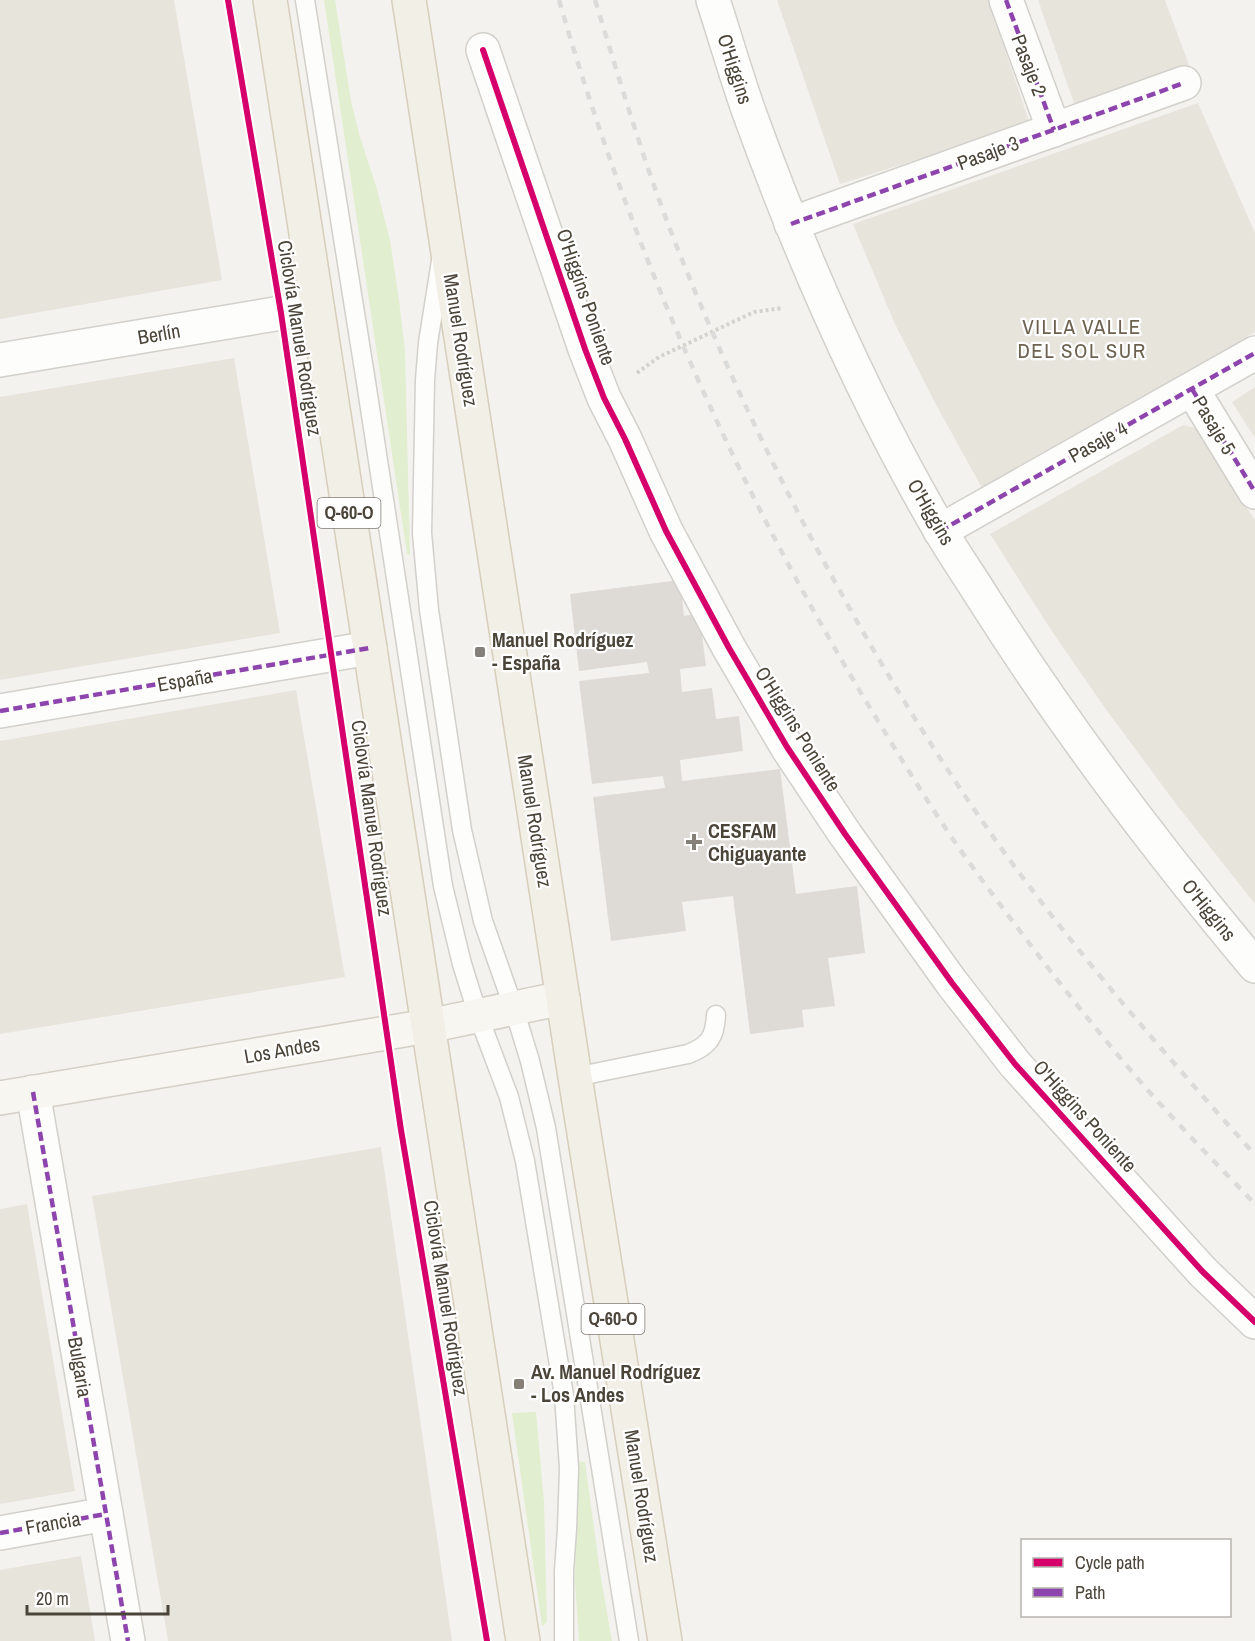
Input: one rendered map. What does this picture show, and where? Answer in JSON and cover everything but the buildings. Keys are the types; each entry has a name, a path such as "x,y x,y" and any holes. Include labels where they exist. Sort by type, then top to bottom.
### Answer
{"main road":[{"name":"Q-60-O","path":"270,0 523,1641"},
{"name":"Manuel Rodríguez","path":"409,0 575,1077 665,1641"}],"street":[{"name":"O'Higgins","path":"713,0 749,110 791,224 859,376 940,531 1021,658 1107,780 1199,900 1255,966"},
{"name":"Pasaje 2","path":"1006,0 1054,130"},
{"name":"O'Higgins Poniente","path":"483,50 585,349 604,398 666,531 729,648 787,747 845,834 952,983 1016,1064 1202,1271 1255,1322"},
{"name":"Pasaje 3","path":"791,224 1184,83"},
{"name":"Berlín","path":"0,360 317,307"},
{"name":"Pasaje 4","path":"940,531 1255,353"},
{"name":"Pasaje 5","path":"1192,389 1255,492"},
{"name":"España","path":"0,711 370,648"},
{"name":"Los Andes","path":"0,1098 428,1026 563,998"},
{"name":"Bulgaria","path":"33,1092 128,1641"},
{"name":"Francia","path":"0,1533 106,1514"}],"lane":[{"path":"305,0 443,886 462,964 478,1015 509,1097 525,1161 564,1395 569,1468 564,1571 564,1641"},
{"path":"445,237 432,310 425,380 422,533 429,610 462,830 483,921 537,1084 546,1128 629,1641"},
{"path":"575,1077 688,1054 700,1049 709,1041 715,1029 716,1015"}],"path":[{"path":"604,398 659,357 754,312 824,301"}],"shaded area":[{"path":"0,0 174,0 222,280 0,319"},
{"path":"777,0 988,0 1030,124 840,184"},
{"path":"1038,0 1165,0 1189,65 1076,109"},
{"path":"1198,103 1255,233 1255,332 982,488 894,322 853,224"},
{"path":"234,358 280,633 0,680 0,397"},
{"path":"1255,387 1255,438 1232,402"},
{"path":"1183,425 1195,428 1255,520 1255,904 1176,804 1105,708 1051,630 990,534"},
{"path":"296,690 345,977 0,1034 0,741"},
{"path":"381,1147 452,1641 168,1641 92,1196"},
{"path":"27,1204 75,1491 0,1504 0,1209"},
{"path":"81,1556 95,1641 0,1641 0,1570"}],"green space":[{"path":"324,0 335,0 351,101 390,240 405,351 410,555 407,554"},
{"path":"536,1412 544,1502 547,1622 542,1626 512,1413"},
{"path":"577,1461 585,1462 612,1641 579,1641 575,1582"}],"railway":[{"path":"559,0 620,188 694,371 780,549 828,636 928,802 1020,931 1078,1007 1139,1080 1255,1204"},
{"path":"595,0 658,198 713,334 780,477 854,616 935,750 1010,860 1111,990 1255,1155"}],"marked path":[{"path":"1006,0 1054,130"},
{"path":"791,224 1184,83"},
{"path":"940,531 1255,353"},
{"path":"1192,389 1255,492"},
{"path":"0,711 370,648"},
{"path":"33,1092 128,1641"},
{"path":"0,1533 106,1514"}],"cycle path":[{"name":"Ciclovía Manuel Rodriguez","path":"228,0 281,313 401,1130 487,1641"},
{"path":"483,50 585,349 604,398 666,531 729,648 787,747 845,834 952,983 1015,1064 1202,1271 1255,1322"}],"place":[{"name":"Manuel Rodríguez - España","path":"480,652"},
{"name":"CESFAM Chiguayante","path":"694,842"},
{"name":"Av. Manuel Rodríguez - Los Andes","path":"519,1384"}],"district":[{"name":"VILLA VALLE DEL SOL SUR","path":"1082,339"}]}
